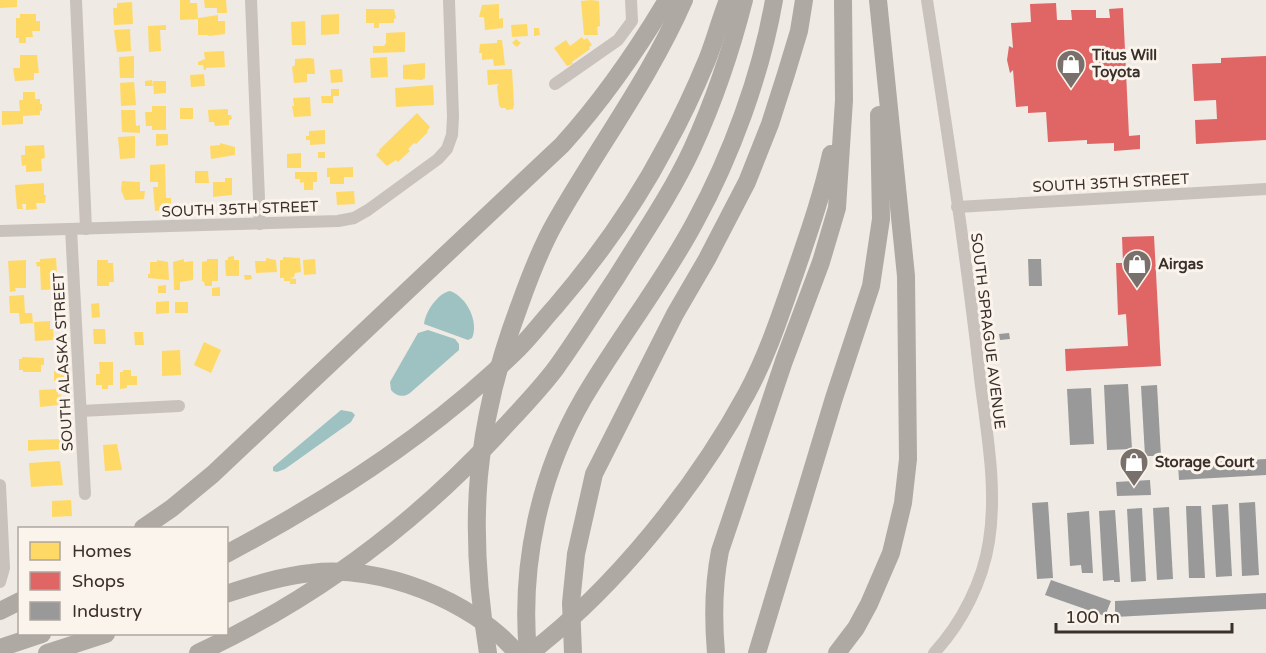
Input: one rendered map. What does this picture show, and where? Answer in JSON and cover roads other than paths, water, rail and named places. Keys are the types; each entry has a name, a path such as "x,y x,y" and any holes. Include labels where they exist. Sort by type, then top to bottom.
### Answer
{"highway":[{"path":"144,527 172,508 213,474 562,145 613,84 667,0"},
{"path":"488,653 477,570 476,524 479,471 493,387 510,329 532,272 555,223 642,80 684,0"},
{"path":"228,553 394,453 463,398 520,347 584,273 613,234 643,187 698,80 728,0"},
{"path":"198,653 235,636 297,601 388,538 467,467 555,369 652,222 691,151 713,101 744,0"},
{"path":"774,0 771,20 755,75 713,184 680,248 582,400 564,435 538,510 530,550 525,627 529,653 550,638 604,588 649,535 686,487 747,393 772,340 813,220 825,183 844,100"},
{"path":"573,653 571,603 576,554 594,474 675,314 747,182 777,104 799,31 804,0"},
{"path":"716,653 713,618 714,588 720,551 784,361 821,262 837,208 844,100 843,0"},
{"path":"837,653 856,628 869,604 891,553 903,503 908,459 906,276 878,0"},
{"path":"757,653 834,398 871,286 881,219 880,32"},
{"path":"228,593 282,577 313,572 348,573 388,579 426,590 449,600 491,629 517,653"},
{"path":"0,611 18,603"},
{"path":"0,648 36,635"},
{"path":"47,653 100,635"}],"street":[{"path":"76,0 86,229"},
{"path":"251,0 260,224"},
{"name":"SOUTH 35TH STREET","path":"0,231 338,221 358,217 438,159 446,152 451,141 453,105 449,0"},
{"path":"555,84 618,40 632,21 631,0"},
{"name":"SOUTH SPRAGUE AVENUE","path":"927,0 987,436 992,512 985,560 967,607 949,635 933,653"},
{"name":"SOUTH 35TH STREET","path":"957,207 1266,189"},
{"name":"SOUTH ALASKA STREET","path":"71,229 85,494"},
{"path":"81,411 179,406"},
{"path":"0,485 4,568 0,582"}],"water":[{"path":"450,291 462,299 473,318 474,332 472,338 468,340 424,324 433,304 441,295"},
{"path":"428,330 455,339 459,344 459,350 410,393 397,395 391,390 390,382 418,333"},
{"path":"341,410 352,412 355,415 351,422 285,469 273,471 273,467"}],"place":[{"name":"Titus Will Toyota","path":"1071,90"},
{"name":"Airgas","path":"1137,290"},
{"name":"Storage Court","path":"1134,488"}]}
